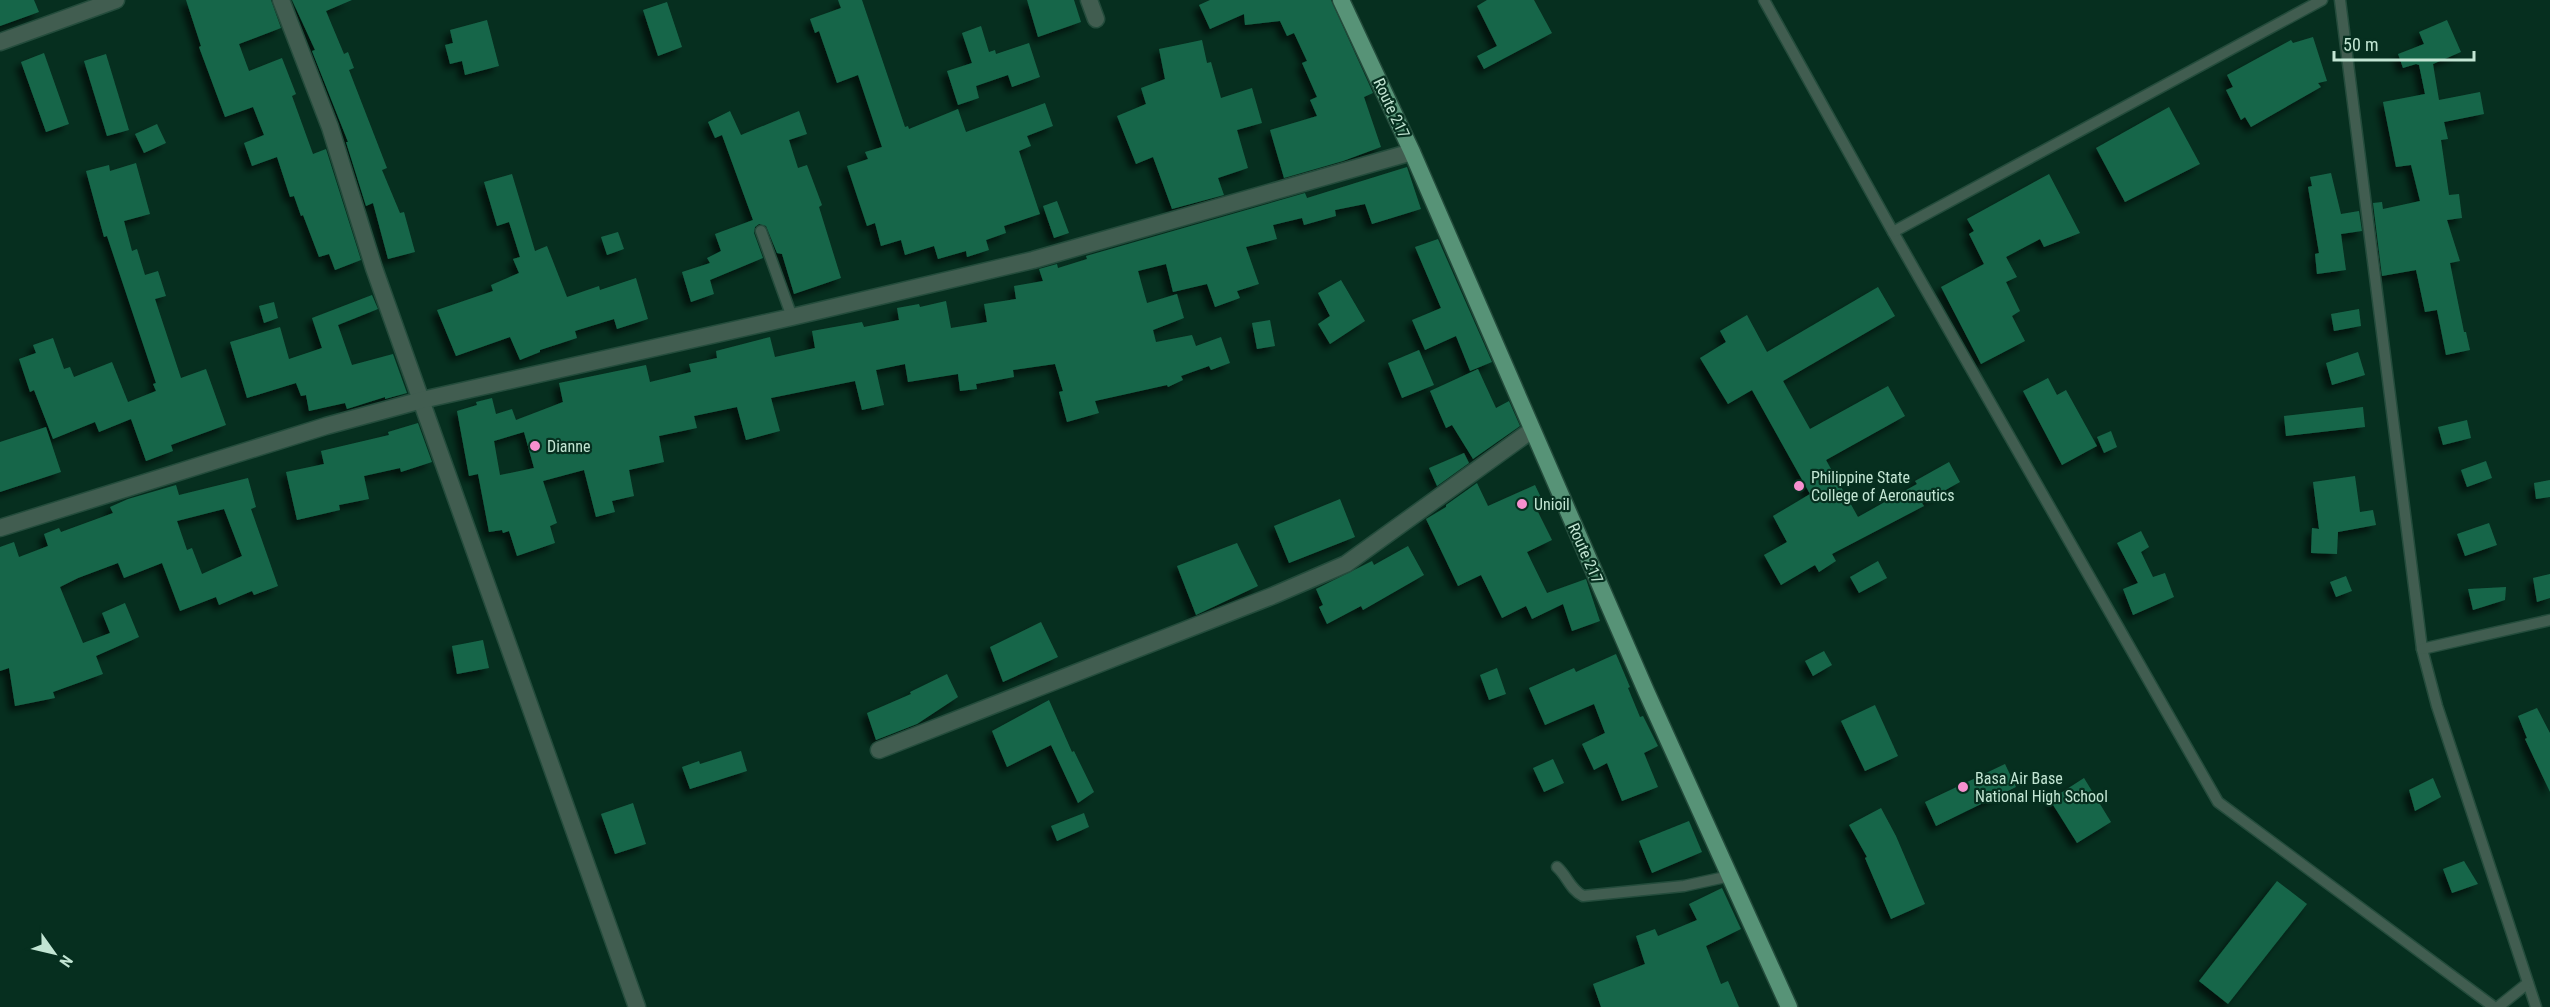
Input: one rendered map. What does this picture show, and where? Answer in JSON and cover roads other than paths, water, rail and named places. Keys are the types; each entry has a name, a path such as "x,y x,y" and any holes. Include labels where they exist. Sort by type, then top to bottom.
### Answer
{"main road":[{"name":"Route 217","path":"1341,0 1412,152 1532,430 1790,1007"}],"street":[{"path":"0,42 116,0"},
{"path":"281,0 330,127 374,268 637,1007"},
{"path":"1089,0 1096,19"},
{"path":"0,528 326,426 422,400 1033,260 1412,152"},
{"path":"879,750 1272,596 1346,564 1532,430"}],"lane":[{"path":"1764,0 1893,232 2218,802 2496,1007 2528,983"},
{"path":"1893,232 2322,0"},
{"path":"2340,0 2422,649 2437,706 2536,1007"},
{"path":"761,231 792,317"},
{"path":"2422,649 2550,620"},
{"path":"1557,867 1573,890 1583,896 1684,886 1730,876"}],"place":[{"name":"Dianne","path":"535,446"},
{"name":"Philippine State College of Aeronautics","path":"1799,486"},
{"name":"Unioil","path":"1522,504"},
{"name":"Basa Air Base National High School","path":"1963,787"}]}
